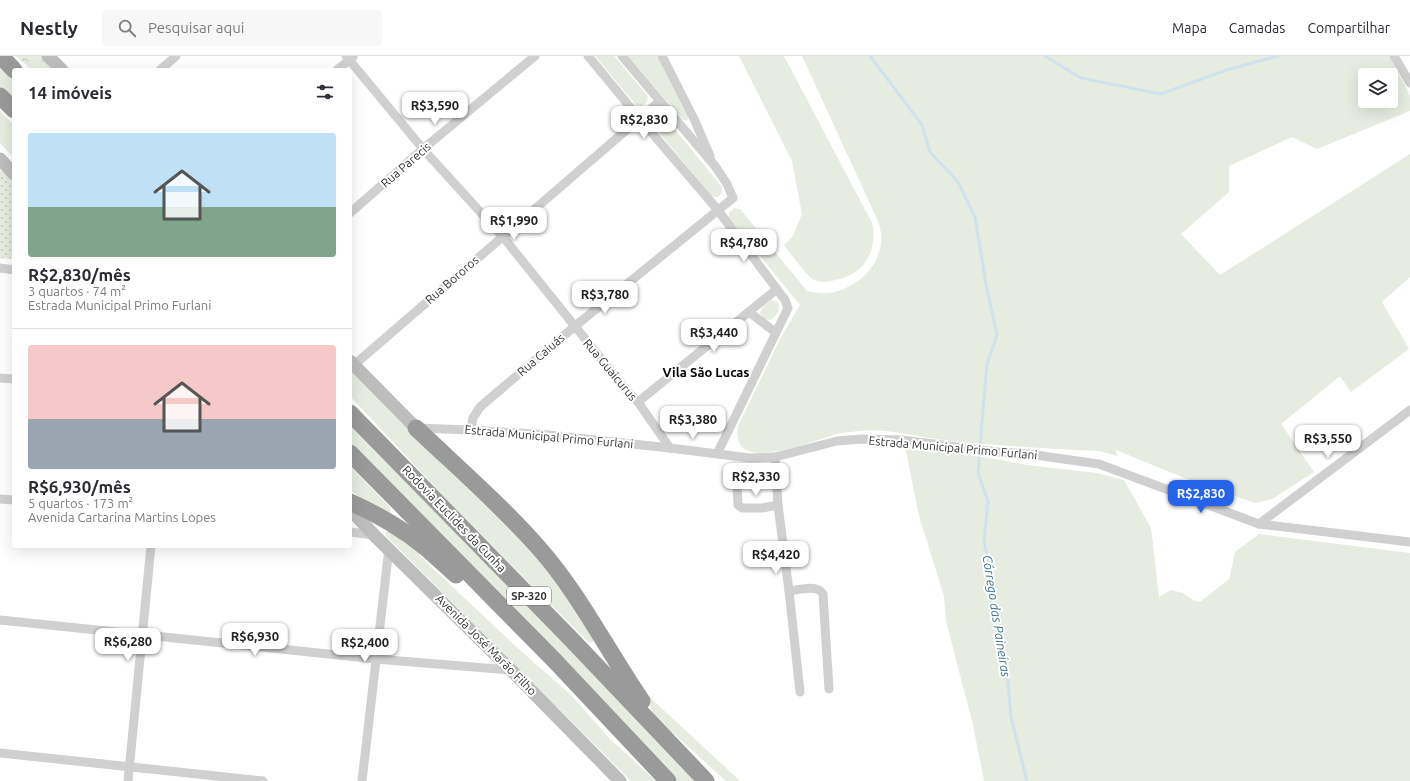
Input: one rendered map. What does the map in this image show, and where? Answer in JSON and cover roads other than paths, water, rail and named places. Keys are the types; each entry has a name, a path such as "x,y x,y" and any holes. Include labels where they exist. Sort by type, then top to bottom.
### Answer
{"highway":[{"path":"1,56 12,68"},
{"path":"0,96 12,108"},
{"name":"Rodovia Euclides da Cunha","path":"352,415 571,638 706,781"},
{"path":"416,428 495,503 538,547 568,585 631,685 673,745"},
{"name":"SP-320","path":"352,455 535,641 668,781"},
{"path":"352,503 370,511 402,530 426,548 491,606 535,641"}],"main road":[{"path":"48,56 60,68"},
{"path":"0,159 8,169"},
{"path":"352,363 416,428"},
{"name":"Avenida José Marão Filho","path":"352,511 620,781"}],"street":[{"path":"162,68 176,56"},
{"name":"Rua Parecis","path":"352,211 423,149 535,56"},
{"path":"588,56 640,120 717,209 785,300 788,308 717,454"},
{"path":"622,56 715,166"},
{"path":"662,56 695,121 715,166"},
{"path":"1394,56 1410,84"},
{"path":"339,68 350,57"},
{"name":"Rua Guaicurus","path":"350,57 423,149 503,237 574,327 638,402 670,448"},
{"name":"Rua Bororos","path":"352,363 503,237 640,120 660,101"},
{"name":"Rua Caiuás","path":"471,430 473,418 480,408 574,327 732,198 727,184 715,166"},
{"path":"0,268 12,270"},
{"path":"638,402 777,289"},
{"path":"749,312 775,332"},
{"path":"0,378 12,379"},
{"path":"1259,524 1410,410"},
{"name":"Estrada Municipal Primo Furlani","path":"416,428 549,435 750,458 775,457 837,441 862,439 902,440 998,452 1028,454 1099,464 1259,524 1410,542"},
{"path":"775,457 778,505 800,692"},
{"path":"737,486 738,505 742,508 762,508 778,505"},
{"path":"0,499 12,500"},
{"path":"352,532 374,535"},
{"path":"128,781 150,548"},
{"path":"362,781 389,548"},
{"path":"789,591 817,588 823,594 829,689"},
{"path":"0,620 376,659 511,670"},
{"path":"0,753 263,781"}],"waterway":[{"name":"Córrego das Paineiras","path":"870,56 922,125 930,152 958,182 975,217 986,284 997,335 987,364 978,473 988,501 984,541 992,581 995,620 1006,660 1011,717 1027,781"},
{"path":"1045,56 1081,78 1161,94 1226,70 1278,56"}],"district":[{"name":"Vila São Lucas","path":"706,372"}]}
